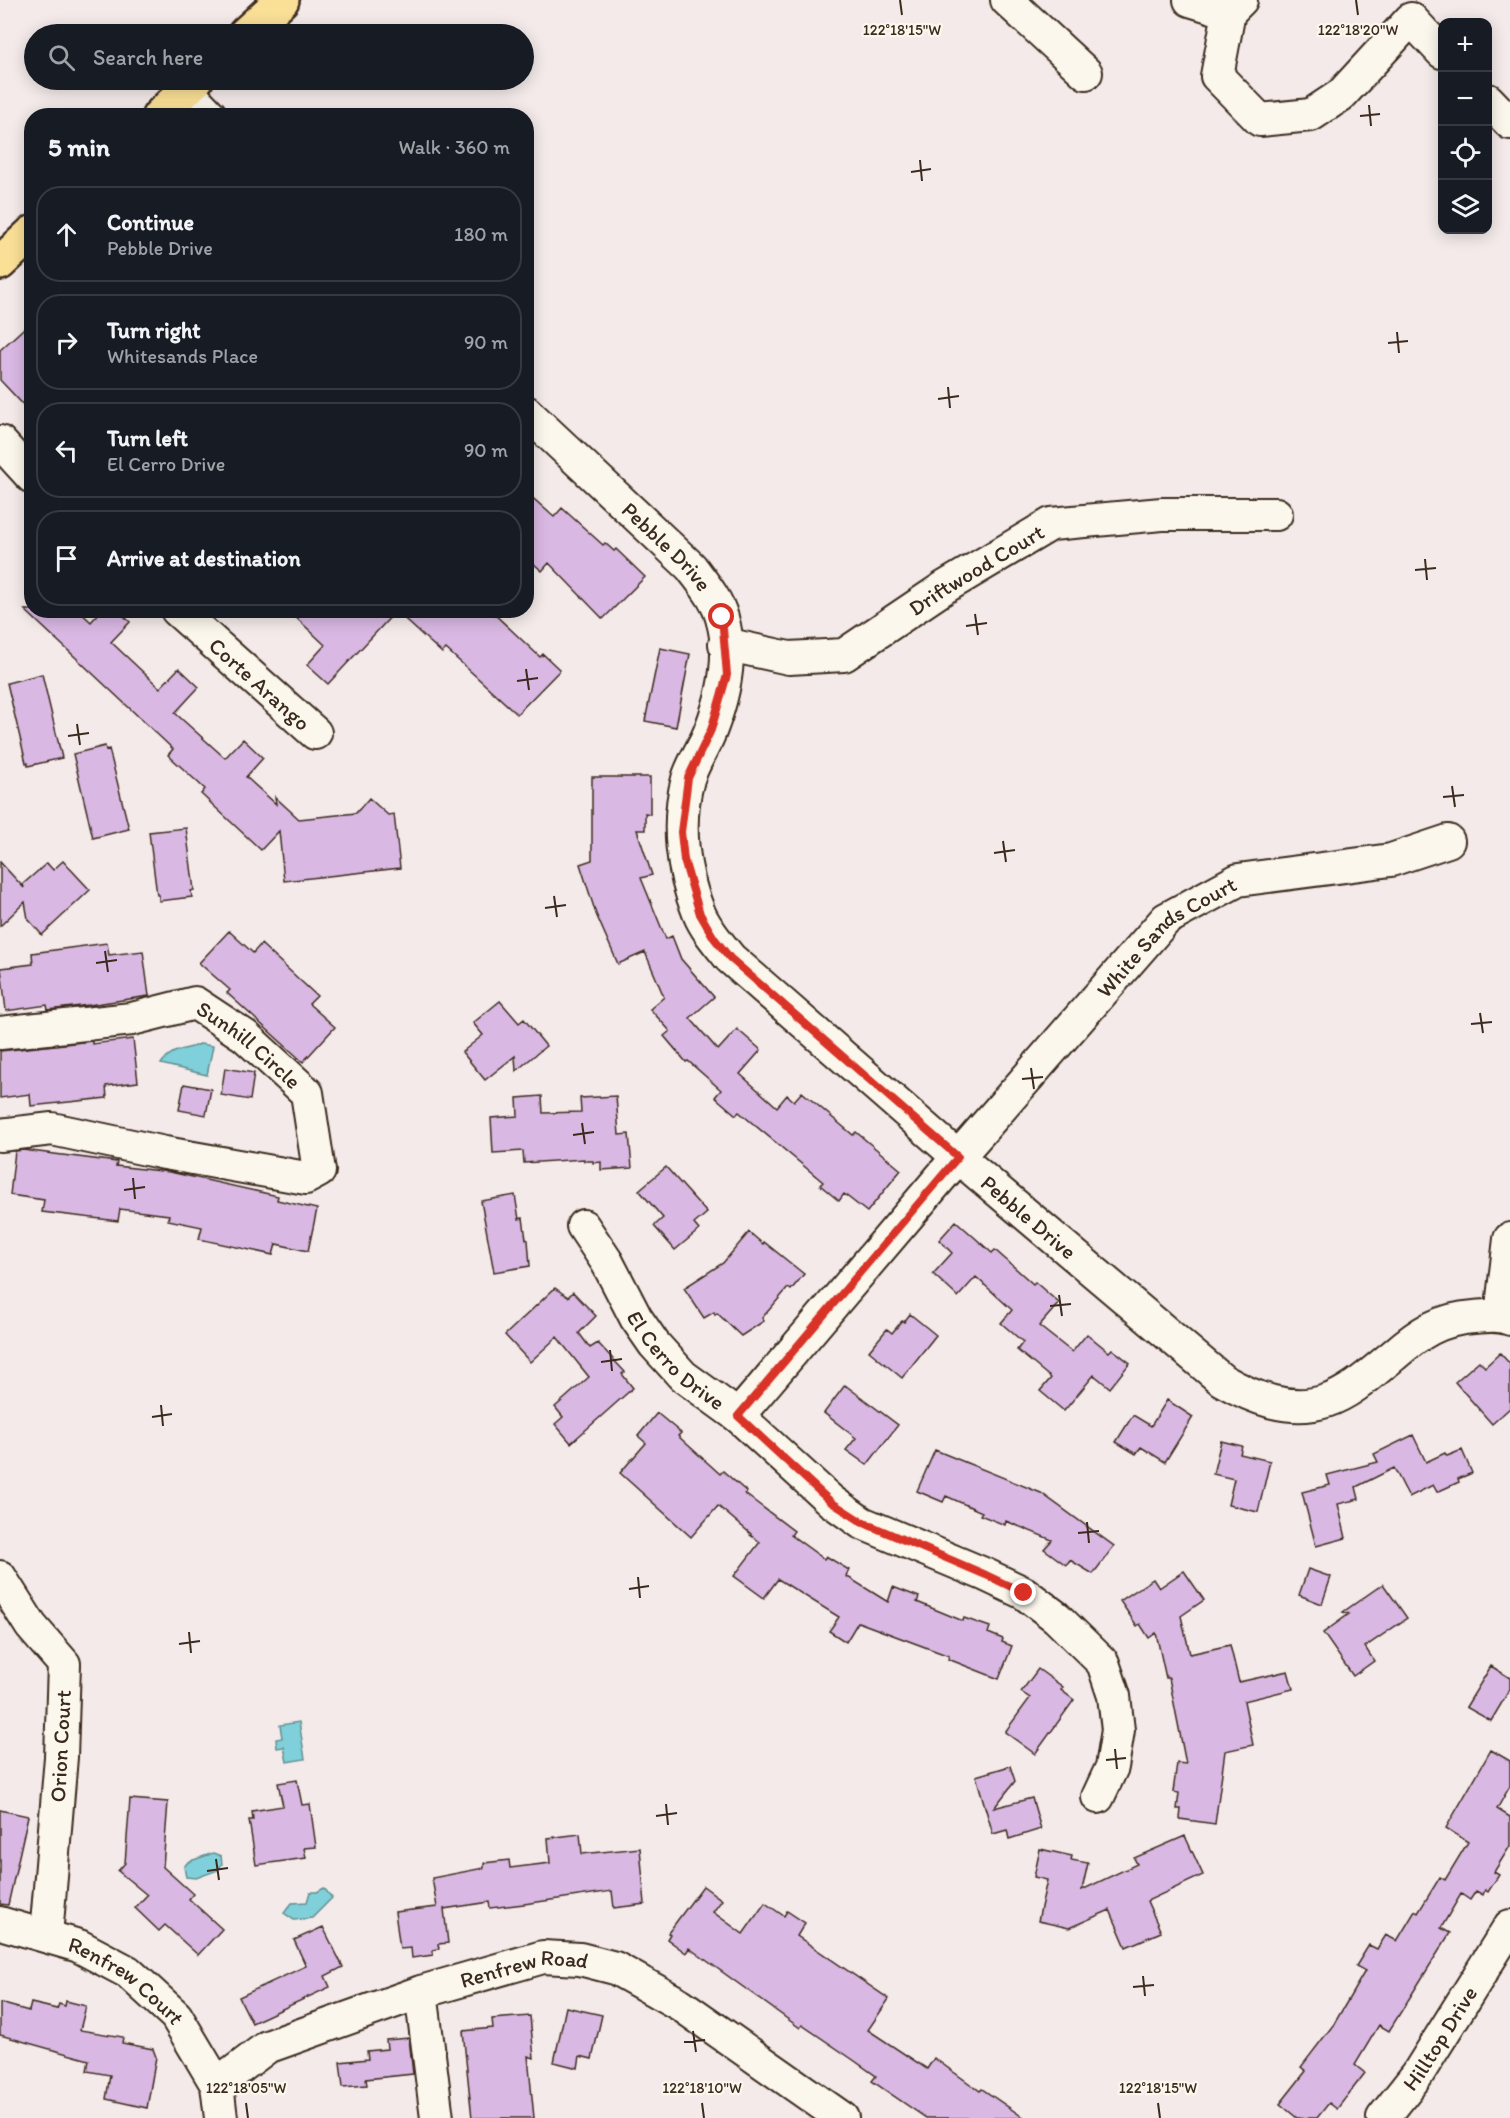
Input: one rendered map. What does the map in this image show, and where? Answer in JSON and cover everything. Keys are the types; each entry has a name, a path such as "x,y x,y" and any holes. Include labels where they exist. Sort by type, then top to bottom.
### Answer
{"main road":[{"path":"256,24 282,0"},
{"path":"167,108 186,90"},
{"path":"0,263 24,240"}],"street":[{"path":"1007,0 1086,73"},
{"path":"1190,0 1235,6 1217,76 1260,120 1311,115 1341,95 1411,19 1438,47"},
{"path":"194,90 206,108"},
{"path":"1492,104 1510,123"},
{"name":"Pebble Drive","path":"534,420 691,567 708,591 722,617 727,675 711,730 688,778 681,832 684,860 700,914 714,938 730,958 958,1157 1222,1380 1246,1394 1270,1402 1298,1405 1326,1401 1347,1390 1375,1370 1419,1334 1456,1318 1506,1317"},
{"path":"0,442 24,468"},
{"name":"Driftwood Court","path":"726,644 789,658 844,656 945,587 1051,524 1162,514 1276,514"},
{"name":"Corte Arango","path":"186,618 315,733"},
{"name":"White Sands Court","path":"738,1416 958,1157 1166,919 1238,880 1391,860 1448,841"},
{"name":"Sunhill Circle","path":"0,1033 132,1019 195,1003 245,1036 307,1093 319,1171 306,1178 165,1153 52,1129 0,1135"},
{"name":"El Cerro Drive","path":"583,1226 607,1262 636,1317 654,1344 683,1376 738,1416 831,1502 862,1522 1024,1593 1056,1617 1103,1663 1114,1696 1118,1730 1112,1767 1098,1797"},
{"path":"1506,1317 1510,1239"},
{"name":"Orion Court","path":"0,1577 31,1626 64,1664 61,1757 46,1936"},
{"name":"Renfrew Court","path":"0,1923 79,1946 128,1972 176,2016 217,2085"},
{"name":"Hilltop Drive","path":"1383,2118 1417,2075 1510,1926"},
{"name":"Renfrew Road","path":"217,2085 267,2047 421,1992 543,1957 580,1959 615,1968 681,2005 842,2118"},
{"path":"421,1992 437,2118"},
{"path":"217,2085 221,2118"}],"water":[{"path":"200,1044 213,1046 207,1075 161,1064 174,1052"},
{"path":"299,1722 305,1759 287,1762 284,1747 277,1748 276,1739 282,1738 280,1725"},
{"path":"213,1853 221,1856 222,1864 218,1870 196,1878 186,1877 184,1867 188,1862"},
{"path":"324,1888 332,1898 312,1918 294,1920 284,1913 292,1903 307,1902 310,1892 317,1892"}],"building":[{"path":"24,328 24,406 0,380 0,350"},
{"path":"534,499 554,517 562,508 603,545 605,543 614,551 616,549 645,577 603,619 549,563 542,571 534,564"},
{"path":"34,618 87,618 91,622 95,618 126,618 130,622 111,642 160,688 179,668 199,687 175,713 225,758 243,739 263,758 246,777 276,804 275,797 299,819 356,813 369,798 388,815 394,814 400,868 284,881 279,831 261,850 201,794 205,789 168,755 173,749"},
{"path":"296,618 389,618 328,684 307,665 325,645"},
{"path":"404,618 499,618 540,657 543,654 560,670 517,714 446,649 442,653"},
{"path":"660,648 690,654 676,727 645,721"},
{"path":"42,674 62,758 28,766 7,683"},
{"path":"105,746 106,750 109,749 129,829 93,838 73,754"},
{"path":"592,777 650,777 650,814 645,813 645,830 637,830 652,875 641,878 666,939 672,936 681,959 714,997 690,1018 718,1050 737,1029 761,1050 740,1074 777,1107 787,1095 794,1101 802,1092 853,1135 856,1132 901,1170 867,1212 844,1194 839,1201 820,1185 823,1182 739,1112 736,1115 715,1097 721,1090 688,1061 686,1062 664,1036 670,1031 650,1009 664,997 645,952 618,964 596,914 580,864 592,860"},
{"path":"186,828 194,890 191,891 192,897 159,901 149,832"},
{"path":"63,861 90,890 42,935 28,919 25,902 0,926 0,862 24,888 23,884 47,863 53,870"},
{"path":"229,931 253,953 261,944 317,996 309,1004 335,1027 303,1062 227,993 230,990 199,963"},
{"path":"107,943 109,955 143,951 149,996 48,1010 47,1005 6,1011 1,968 33,964 32,953"},
{"path":"500,1001 519,1023 524,1019 546,1046 516,1071 515,1056 485,1080 462,1052 483,1035 473,1023"},
{"path":"133,1039 138,1082 106,1086 107,1098 31,1106 30,1094 0,1098 0,1051"},
{"path":"225,1068 254,1073 250,1100 221,1095"},
{"path":"184,1084 211,1089 206,1115 179,1110"},
{"path":"542,1096 543,1113 581,1112 580,1098 616,1096 619,1135 629,1134 632,1168 601,1170 601,1162 593,1163 593,1161 584,1161 584,1159 524,1163 523,1151 493,1153 491,1118 518,1116 517,1098"},
{"path":"23,1150 117,1162 116,1166 170,1172 278,1196 277,1200 317,1209 308,1251 276,1244 273,1255 199,1239 202,1227 168,1220 169,1215 120,1209 118,1221 42,1212 44,1200 10,1195 15,1151"},
{"path":"666,1167 707,1213 694,1224 699,1230 675,1250 654,1226 663,1218 639,1190"},
{"path":"515,1195 519,1219 523,1218 528,1240 530,1266 494,1272 481,1201"},
{"path":"956,1221 992,1253 995,1250 1033,1284 1035,1282 1059,1303 1039,1326 1072,1352 1087,1334 1109,1352 1112,1349 1130,1363 1110,1388 1094,1375 1064,1411 1040,1391 1051,1378 1017,1350 1023,1342 1001,1323 1012,1310 976,1277 958,1297 933,1274 952,1253 939,1240"},
{"path":"749,1232 804,1274 791,1290 788,1288 762,1318 764,1321 741,1336 717,1313 715,1315 714,1312 704,1318 684,1288 723,1263"},
{"path":"555,1288 568,1297 573,1292 596,1316 579,1333 590,1348 598,1343 625,1372 622,1374 633,1388 571,1443 555,1424 563,1417 555,1407 589,1377 557,1337 530,1362 505,1335"},
{"path":"910,1314 936,1335 902,1378 869,1351 887,1329 892,1333"},
{"path":"1500,1353 1510,1364 1510,1408 1492,1424 1455,1382 1479,1361 1485,1367"},
{"path":"845,1385 898,1425 867,1465 846,1450 856,1438 824,1413"},
{"path":"1167,1400 1193,1417 1165,1462 1141,1447 1136,1454 1116,1442 1133,1415 1151,1426"},
{"path":"657,1413 681,1433 678,1436 720,1474 723,1471 747,1492 745,1494 794,1531 791,1535 824,1559 826,1556 849,1570 846,1576 888,1602 893,1587 919,1597 917,1602 963,1621 964,1618 990,1627 988,1633 1003,1639 1002,1642 1012,1646 999,1679 948,1659 949,1656 858,1622 846,1642 829,1631 839,1617 778,1579 764,1598 734,1576 760,1542 718,1506 691,1537 620,1473 646,1443 638,1436"},
{"path":"1413,1435 1426,1462 1445,1453 1447,1456 1462,1450 1472,1473 1437,1492 1433,1485 1409,1497 1394,1468 1356,1487 1359,1499 1338,1504 1346,1538 1316,1546 1302,1492 1330,1485 1327,1475 1378,1462 1374,1454"},
{"path":"1221,1441 1242,1446 1240,1454 1270,1461 1258,1512 1228,1505 1234,1479 1213,1474"},
{"path":"935,1450 1041,1493 1114,1546 1093,1574 1070,1560 1066,1565 1044,1549 1052,1540 1006,1521 1005,1525 980,1515 982,1512 946,1496 943,1502 917,1491"},
{"path":"1308,1569 1331,1577 1322,1604 1299,1595"},
{"path":"1184,1571 1204,1600 1181,1616 1190,1654 1230,1645 1239,1682 1288,1671 1293,1689 1244,1701 1253,1745 1225,1751 1215,1824 1180,1819 1181,1809 1177,1809 1179,1793 1173,1792 1177,1763 1186,1764 1169,1678 1166,1678 1156,1633 1149,1638 1140,1624 1137,1626 1120,1601 1153,1579 1159,1588"},
{"path":"1383,1584 1407,1618 1365,1647 1374,1661 1353,1676 1323,1633 1349,1614 1343,1612"},
{"path":"1491,1666 1510,1678 1510,1689 1491,1721 1466,1707"},
{"path":"1038,1669 1063,1687 1061,1690 1074,1700 1035,1754 1005,1732 1030,1698 1021,1692"},
{"path":"1491,1750 1510,1761 1510,1786 1497,1809 1510,1817 1510,1846 1494,1872 1499,1875 1488,1892 1485,1890 1483,1895 1476,1891 1470,1900 1461,1894 1441,1928 1450,1933 1389,2031 1379,2025 1355,2065 1365,2073 1337,2109 1329,2103 1317,2118 1297,2118 1280,2104 1306,2071 1301,2067 1334,2024 1365,1971 1356,1966 1369,1945 1377,1949 1386,1935 1397,1941 1415,1911 1418,1913 1440,1877 1445,1880 1468,1842 1446,1828"},
{"path":"1010,1766 1015,1781 994,1808 1032,1798 1041,1829 1009,1839 1007,1830 993,1834 976,1776"},
{"path":"297,1780 302,1805 310,1804 316,1847 304,1848 306,1858 256,1865 249,1820 253,1820 252,1811 283,1806 278,1783"},
{"path":"130,1799 168,1802 163,1867 193,1894 189,1899 222,1929 198,1955 165,1925 159,1931 135,1908 147,1895 118,1871 125,1863"},
{"path":"0,1810 28,1816 8,1905 0,1904"},
{"path":"580,1834 582,1854 640,1848 645,1904 614,1908 612,1891 490,1908 489,1902 444,1909 448,1943 438,1944 439,1949 433,1950 433,1955 412,1958 411,1948 400,1949 395,1912 437,1907 432,1878 484,1868 484,1863 509,1860 510,1868 550,1863 548,1838"},
{"path":"1185,1836 1203,1875 1147,1901 1161,1932 1126,1947 1110,1910 1069,1928 1038,1921 1047,1880 1034,1877 1040,1849 1072,1856 1071,1860 1088,1863 1082,1890 1137,1864 1134,1858"},
{"path":"703,1886 722,1900 713,1912 743,1934 765,1903 784,1916 787,1911 805,1923 797,1936 889,1999 868,2030 927,2069 934,2058 980,2091 982,2089 1024,2118 926,2118 872,2081 876,2076 852,2059 802,2025 800,2028 689,1948 686,1953 667,1939 670,1934 668,1933"},
{"path":"323,1927 343,1967 325,1976 330,1987 252,2023 239,1997 306,1966 294,1940"},
{"path":"66,2001 86,2006 80,2030 123,2037 122,2043 153,2049 156,2057 147,2108 106,2099 110,2075 87,2071 89,2060 0,2035 0,2003 29,2011 31,2003 57,2009 59,2004 65,2006"},
{"path":"566,2007 602,2015 592,2059 580,2056 578,2068 554,2062"},
{"path":"530,2016 534,2058 528,2056 534,2118 472,2118 463,2031 493,2028 492,2019"},
{"path":"409,2038 413,2074 366,2079 367,2085 343,2087 340,2062 368,2059 367,2051 387,2049 386,2040"}],"route":[{"path":"722,617 727,675 711,730 688,778 683,804 681,832 684,860 700,914 714,938 730,958 958,1157 738,1416 831,1502 862,1522 1024,1593"}]}
